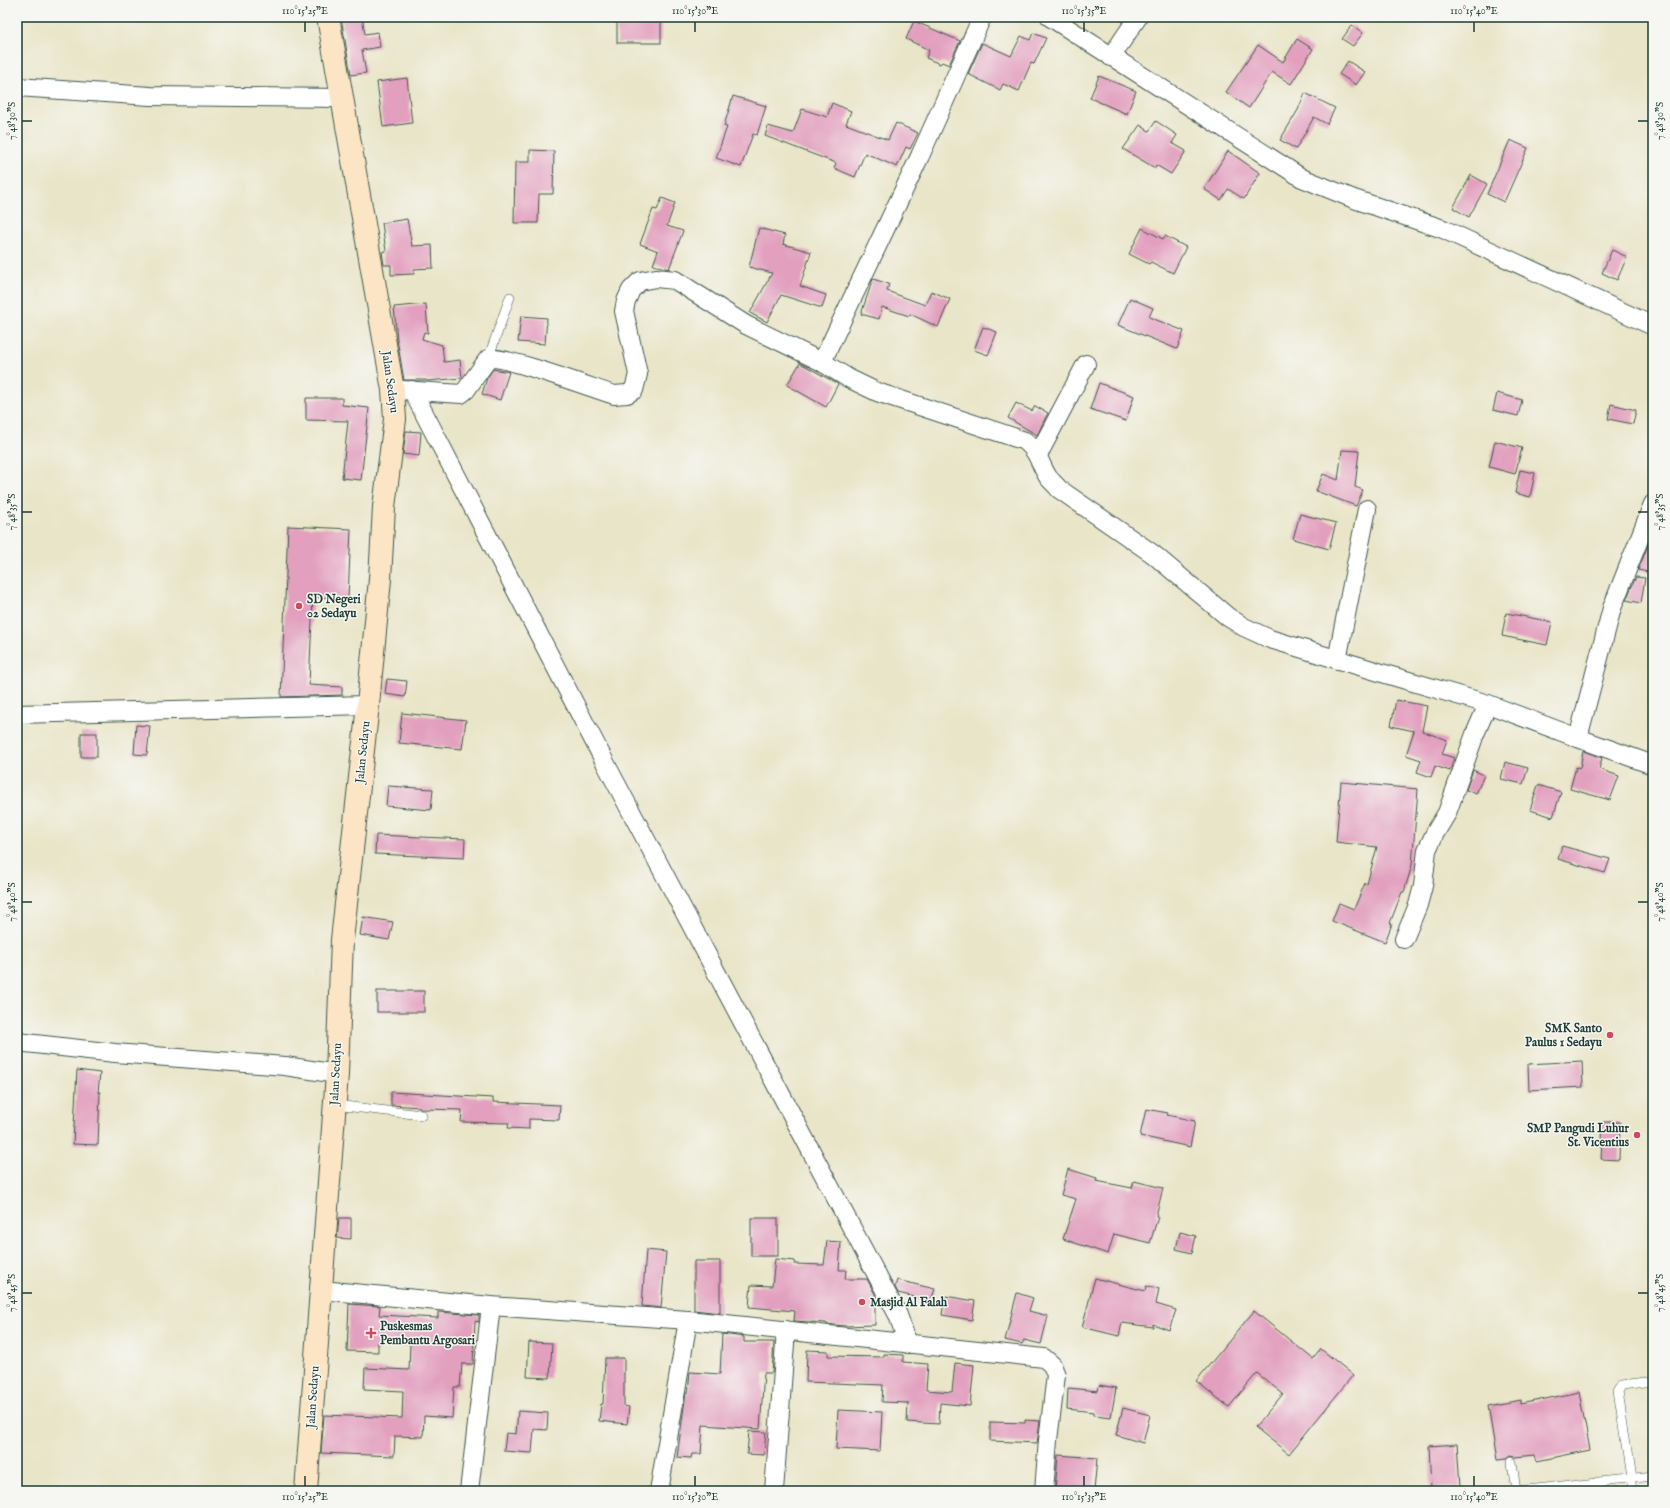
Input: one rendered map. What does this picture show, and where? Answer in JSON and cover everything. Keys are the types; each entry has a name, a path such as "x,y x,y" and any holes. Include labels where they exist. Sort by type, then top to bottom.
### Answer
{"street":[{"name":"Jalan Sedayu","path":"306,1491 335,1105 342,940 368,705 380,579 384,507 395,419 402,390 342,98 328,17"},
{"path":"822,362 920,156 982,17"},
{"path":"1050,17 1302,178 1354,199 1443,229 1653,326"},
{"path":"1111,57 1138,17"},
{"path":"17,87 150,96 342,98"},
{"path":"402,390 461,394 466,390 488,359 494,358 520,364 614,395 627,394 634,390 638,374 624,311 626,301 631,290 640,281 656,278 675,280 746,326 822,362 848,378 876,392 1025,441 1038,455 1048,477 1059,489 1153,554 1228,617 1244,627 1270,639 1488,704 1653,765"},
{"path":"1038,455 1086,364"},
{"path":"402,390 605,762 898,1315 908,1344"},
{"path":"1578,738 1612,608 1653,504"},
{"path":"1337,660 1367,509"},
{"path":"1404,939 1418,905 1423,886 1427,850 1447,813 1475,734 1488,704"},
{"path":"17,714 368,705"},
{"path":"17,1042 116,1053 285,1066 337,1074"},
{"path":"321,1290 491,1306 688,1320 1044,1358 1052,1365 1056,1375 1048,1440 1044,1491"},
{"path":"469,1491 491,1306"},
{"path":"659,1491 688,1320"},
{"path":"774,1491 786,1330"}],"lane":[{"path":"488,359 510,296"},
{"path":"335,1105 422,1115"},
{"path":"1632,1491 1617,1391 1620,1385 1653,1381"},
{"path":"1512,1462 1516,1491 1653,1476"}],"building":[{"path":"341,17 362,17 365,34 378,32 380,47 362,50 366,73 351,75"},
{"path":"617,17 661,17 661,43 617,43"},
{"path":"914,21 960,41 949,65 942,62 940,64 926,58 929,50 906,39"},
{"path":"1352,25 1363,33 1353,46 1342,39"},
{"path":"1033,33 1046,38 1034,64 1031,63 1019,91 1003,84 1000,90 968,74 982,43 1011,56 1021,36 1030,40"},
{"path":"1297,39 1313,49 1291,84 1272,72 1249,108 1226,92 1258,45 1283,62"},
{"path":"1348,61 1365,72 1356,85 1339,74"},
{"path":"1099,76 1136,91 1127,114 1090,98"},
{"path":"407,78 412,123 383,127 377,82"},
{"path":"1305,93 1335,108 1327,124 1314,117 1296,149 1280,140 1298,110"},
{"path":"733,96 766,106 757,135 753,134 741,167 716,158 727,127 724,126"},
{"path":"832,103 851,111 846,124 888,140 896,123 918,133 910,149 906,147 897,167 865,153 855,177 834,168 836,163 765,136 768,126 793,133 802,109 827,117"},
{"path":"1156,121 1177,135 1172,143 1186,151 1171,174 1156,165 1155,168 1123,149 1140,125 1149,131"},
{"path":"1510,140 1528,148 1504,202 1487,194"},
{"path":"530,150 554,151 553,194 539,194 538,223 514,223 515,162 530,162"},
{"path":"1228,151 1260,173 1244,199 1228,189 1221,200 1204,189"},
{"path":"1471,175 1487,184 1469,217 1453,208"},
{"path":"662,198 675,203 667,226 683,231 669,269 653,265 658,251 640,244 653,209 657,210"},
{"path":"407,219 412,246 432,245 433,268 414,269 414,274 391,275 391,265 384,265 382,252 386,251 382,223"},
{"path":"759,228 785,235 783,244 811,252 800,286 826,295 822,308 781,295 767,322 750,313 772,273 749,267"},
{"path":"1142,228 1163,239 1165,236 1186,247 1173,273 1151,262 1149,264 1129,254"},
{"path":"1612,250 1627,257 1617,280 1602,273"},
{"path":"873,279 889,284 887,291 925,305 931,291 950,299 938,327 910,314 909,316 882,307 879,319 861,314"},
{"path":"1130,298 1153,308 1149,317 1184,331 1177,349 1118,325"},
{"path":"426,304 428,333 424,332 422,339 442,345 444,362 460,360 462,378 427,381 404,380 397,339 394,307"},
{"path":"521,316 547,318 545,344 518,342"},
{"path":"983,327 997,332 988,355 974,350"},
{"path":"800,363 838,384 826,407 787,385"},
{"path":"493,369 509,372 500,400 482,394 487,378"},
{"path":"1099,383 1134,396 1126,421 1090,409"},
{"path":"1497,393 1522,400 1518,416 1493,410"},
{"path":"306,398 342,398 342,405 369,408 361,480 342,478 348,421 306,420"},
{"path":"1016,403 1032,411 1035,406 1048,413 1037,435 1008,418"},
{"path":"1611,404 1636,410 1633,424 1608,419"},
{"path":"406,431 421,432 419,456 403,454"},
{"path":"1495,441 1522,448 1515,474 1489,467"},
{"path":"1342,450 1359,451 1355,487 1363,490 1356,506 1316,491 1323,474 1338,480"},
{"path":"1520,470 1535,473 1530,497 1515,493"},
{"path":"1300,514 1336,523 1329,549 1293,539"},
{"name":"SD Negeri 02 Sedayu","path":"288,526 351,529 348,598 313,597 309,685 342,687 342,695 281,697"},
{"path":"1653,533 1653,573 1638,570"},
{"path":"1636,577 1645,578 1641,603 1626,600"},
{"path":"1506,613 1552,622 1547,645 1502,636"},
{"path":"387,679 407,681 405,697 385,694"},
{"path":"1396,700 1427,706 1422,731 1447,740 1442,754 1454,758 1450,771 1435,766 1431,777 1417,772 1421,760 1406,755 1414,731 1391,726"},
{"path":"402,713 466,720 462,749 399,743"},
{"path":"136,725 150,726 147,755 134,754"},
{"path":"81,733 97,733 97,757 81,757"},
{"path":"1583,751 1602,758 1599,769 1619,776 1610,800 1570,789 1576,767 1580,768"},
{"path":"1505,762 1528,768 1523,784 1501,779"},
{"path":"1473,770 1484,775 1476,794 1466,790"},
{"path":"1341,782 1418,789 1412,865 1404,892 1402,892 1390,923 1392,924 1385,942 1332,921 1339,903 1354,909 1365,883 1367,884 1377,847 1336,842"},
{"path":"1538,785 1561,792 1553,817 1530,810"},
{"path":"388,786 433,789 431,810 386,806"},
{"path":"376,835 465,839 464,858 375,854"},
{"path":"1562,846 1610,859 1605,873 1558,859"},
{"path":"363,917 393,922 389,940 360,935"},
{"path":"377,991 424,991 424,1012 377,1012"},
{"path":"1582,1061 1583,1087 1529,1090 1528,1064"},
{"path":"77,1070 100,1073 98,1092 100,1092 98,1145 73,1144"},
{"path":"391,1092 493,1098 493,1102 560,1105 559,1120 529,1119 529,1129 508,1128 509,1123 461,1122 462,1110 420,1109 420,1107 391,1105"},
{"path":"1146,1109 1168,1113 1167,1115 1195,1121 1190,1147 1140,1136"},
{"path":"1603,1122 1620,1122 1619,1160 1601,1159"},
{"path":"1068,1169 1097,1178 1096,1181 1132,1188 1134,1181 1163,1188 1156,1216 1158,1217 1150,1243 1114,1234 1108,1254 1063,1239 1076,1199 1061,1195"},
{"path":"339,1218 351,1218 351,1239 337,1238"},
{"path":"751,1218 778,1218 778,1256 751,1256"},
{"path":"1180,1232 1196,1236 1192,1253 1176,1249"},
{"path":"827,1241 841,1242 839,1270 846,1270 845,1279 867,1279 875,1294 875,1325 844,1326 794,1321 795,1311 749,1307 751,1285 772,1286 775,1259 795,1261 794,1264 824,1265"},
{"path":"646,1250 666,1252 661,1308 642,1306"},
{"path":"694,1261 720,1261 720,1313 694,1310"},
{"path":"1095,1278 1145,1291 1146,1286 1159,1288 1156,1304 1176,1310 1169,1330 1153,1324 1153,1327 1122,1323 1119,1336 1082,1327"},
{"path":"897,1280 935,1289 931,1301 898,1293 895,1287"},
{"path":"1017,1293 1033,1298 1029,1311 1048,1316 1041,1344 1024,1340 1022,1344 1005,1340"},
{"path":"945,1296 975,1301 972,1320 942,1315"},
{"path":"349,1304 380,1306 379,1315 438,1318 438,1312 479,1315 479,1322 475,1321 473,1364 462,1364 460,1387 454,1387 452,1418 424,1416 423,1437 395,1436 394,1456 321,1453 324,1415 402,1418 403,1391 364,1389 365,1368 409,1370 410,1343 378,1342 378,1352 347,1351"},
{"path":"1254,1311 1313,1359 1321,1349 1353,1375 1289,1454 1255,1427 1283,1394 1257,1373 1229,1407 1196,1381"},
{"path":"722,1334 744,1337 744,1342 774,1342 772,1373 764,1373 760,1429 703,1425 701,1454 692,1454 691,1458 677,1457 690,1372 720,1374"},
{"path":"529,1342 552,1343 550,1378 527,1377"},
{"path":"807,1350 828,1351 828,1356 884,1357 884,1354 903,1355 903,1362 928,1364 926,1390 952,1392 955,1363 974,1365 970,1406 940,1403 939,1424 907,1422 908,1403 882,1402 883,1385 806,1382"},
{"path":"605,1358 624,1358 624,1406 629,1407 627,1424 599,1421 601,1404 603,1404"},
{"path":"1099,1385 1116,1388 1111,1417 1094,1415 1094,1412 1067,1409 1068,1388 1098,1391"},
{"path":"1579,1392 1590,1450 1537,1461 1535,1455 1516,1457 1511,1456 1507,1459 1497,1460 1488,1406 1521,1400 1521,1404"},
{"path":"1123,1408 1150,1415 1143,1443 1116,1435"},
{"path":"838,1410 882,1412 880,1451 836,1449"},
{"path":"518,1411 548,1413 547,1430 534,1429 532,1453 504,1451 506,1433 516,1434"},
{"path":"1025,1420 1040,1421 1037,1443 990,1441 990,1422 1025,1423"},
{"path":"749,1431 766,1432 764,1455 747,1454"},
{"path":"1457,1444 1460,1487 1431,1489 1429,1446"},
{"path":"1058,1455 1097,1458 1094,1491 1055,1491"}],"place":[{"name":"SD Negeri 02 Sedayu","path":"299,606"},
{"name":"SMK Santo Paulus 1 Sedayu","path":"1610,1035"},
{"name":"SMP Pangudi Luhur St. Vicentius","path":"1637,1135"},
{"name":"Masjid Al Falah","path":"862,1302"},
{"name":"Puskesmas Pembantu Argosari","path":"371,1333"}]}
